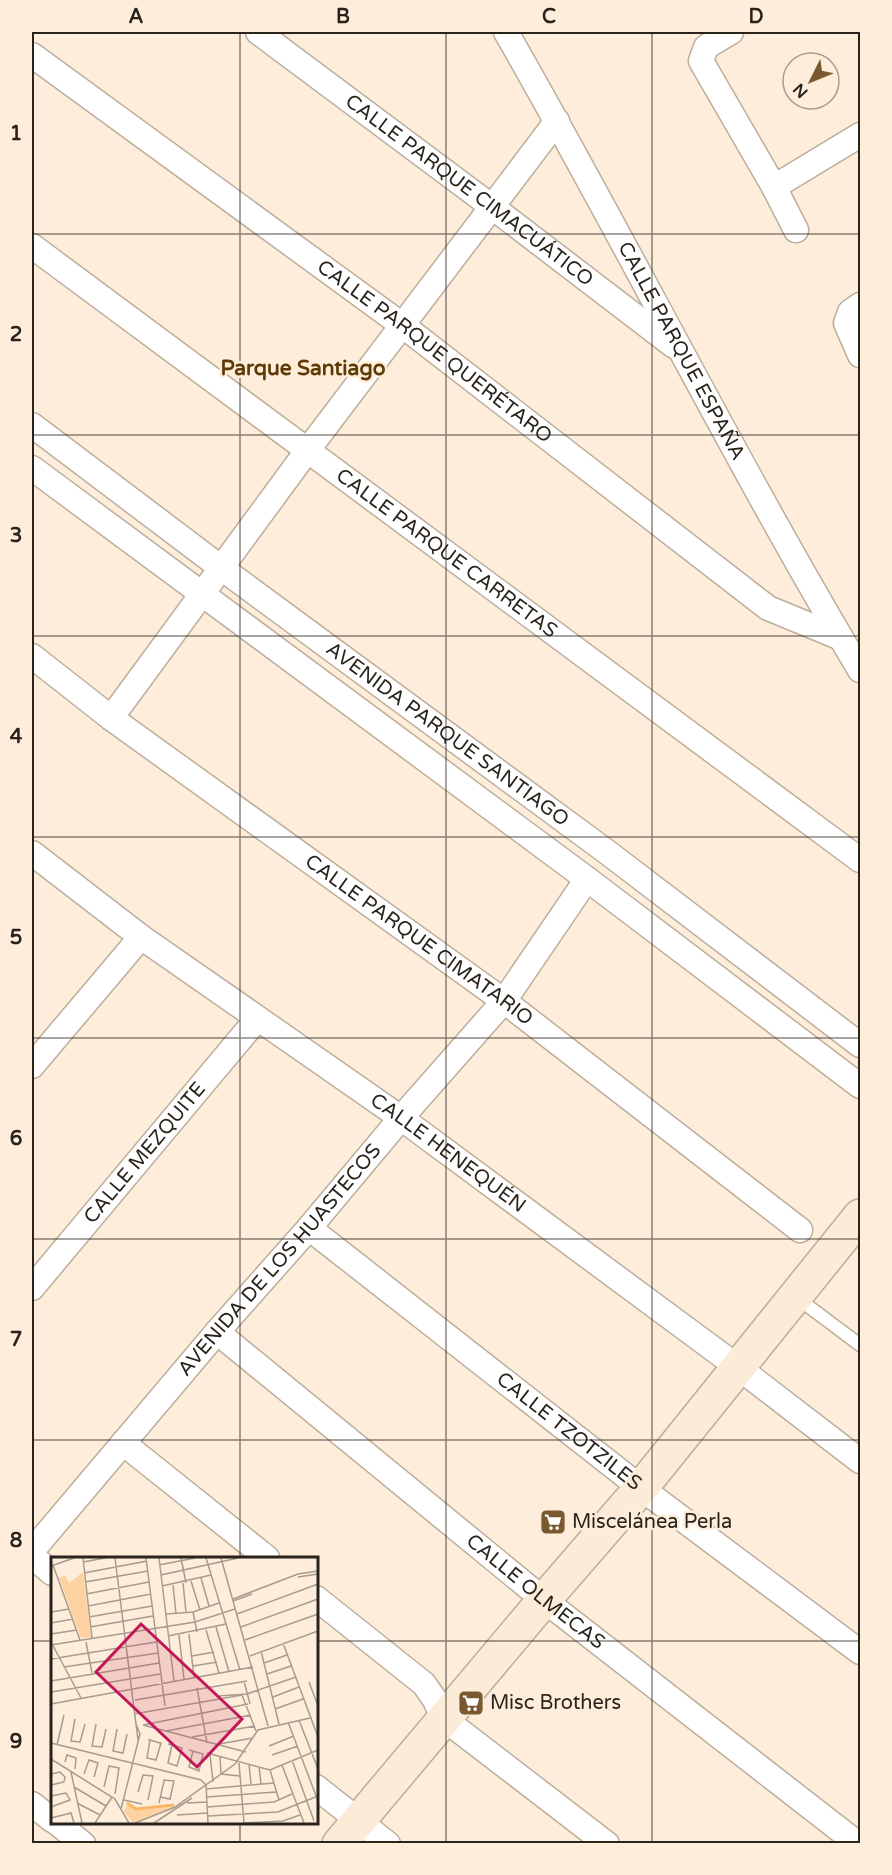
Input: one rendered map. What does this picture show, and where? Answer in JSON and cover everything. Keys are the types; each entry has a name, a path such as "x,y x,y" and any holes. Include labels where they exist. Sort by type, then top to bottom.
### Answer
{"street":[{"name":"CALLE PARQUE CIMACUÁTICO","path":"258,32 681,351"},
{"name":"CALLE PARQUE ESPAÑA","path":"506,32 557,121 681,351 861,670"},
{"path":"731,32 706,47 702,61 774,187 795,230"},
{"name":"CALLE PARQUE QUERÉTARO","path":"32,55 402,325 768,608 841,638"},
{"path":"111,717 220,567 557,121"},
{"path":"774,187 861,135"},
{"name":"CALLE PARQUE CARRETAS","path":"32,246 861,860"},
{"path":"861,305 850,312 846,322 861,356"},
{"name":"AVENIDA PARQUE SANTIAGO","path":"32,425 220,567 607,852 861,1045"},
{"name":"AVENIDA PARQUE SANTIAGO","path":"32,468 587,879 861,1086"},
{"name":"CALLE PARQUE CIMATARIO","path":"32,656 111,717 504,1001 800,1230"},
{"name":"CALLE HENEQUÉN","path":"33,857 141,937 401,1118 861,1461"},
{"name":"AVENIDA DE LOS HUASTECOS","path":"32,1551 401,1118 504,1001 587,879"},
{"path":"32,1066 141,937"},
{"name":"CALLE MEZQUITE","path":"32,1288 257,1019"},
{"path":"348,1832 544,1599 641,1488 861,1216"},
{"name":"CALLE TZOTZILES","path":"309,1228 641,1488 861,1652"},
{"name":"CALLE OLMECAS","path":"218,1332 544,1599 858,1844"},
{"path":"123,1443 266,1557"},
{"path":"32,1556 51,1572"},
{"path":"318,1600 424,1684 443,1718 607,1844"},
{"path":"318,1790 348,1832 388,1844"},
{"path":"32,1804 51,1819"},
{"path":"58,1824 83,1844"}],"lane":[{"path":"796,1297 861,1345"}],"place":[{"name":"Miscelánea Perla","path":"553,1522"},
{"name":"Misc Brothers","path":"471,1703"}],"district":[{"name":"Parque Santiago","path":"303,368"}]}
